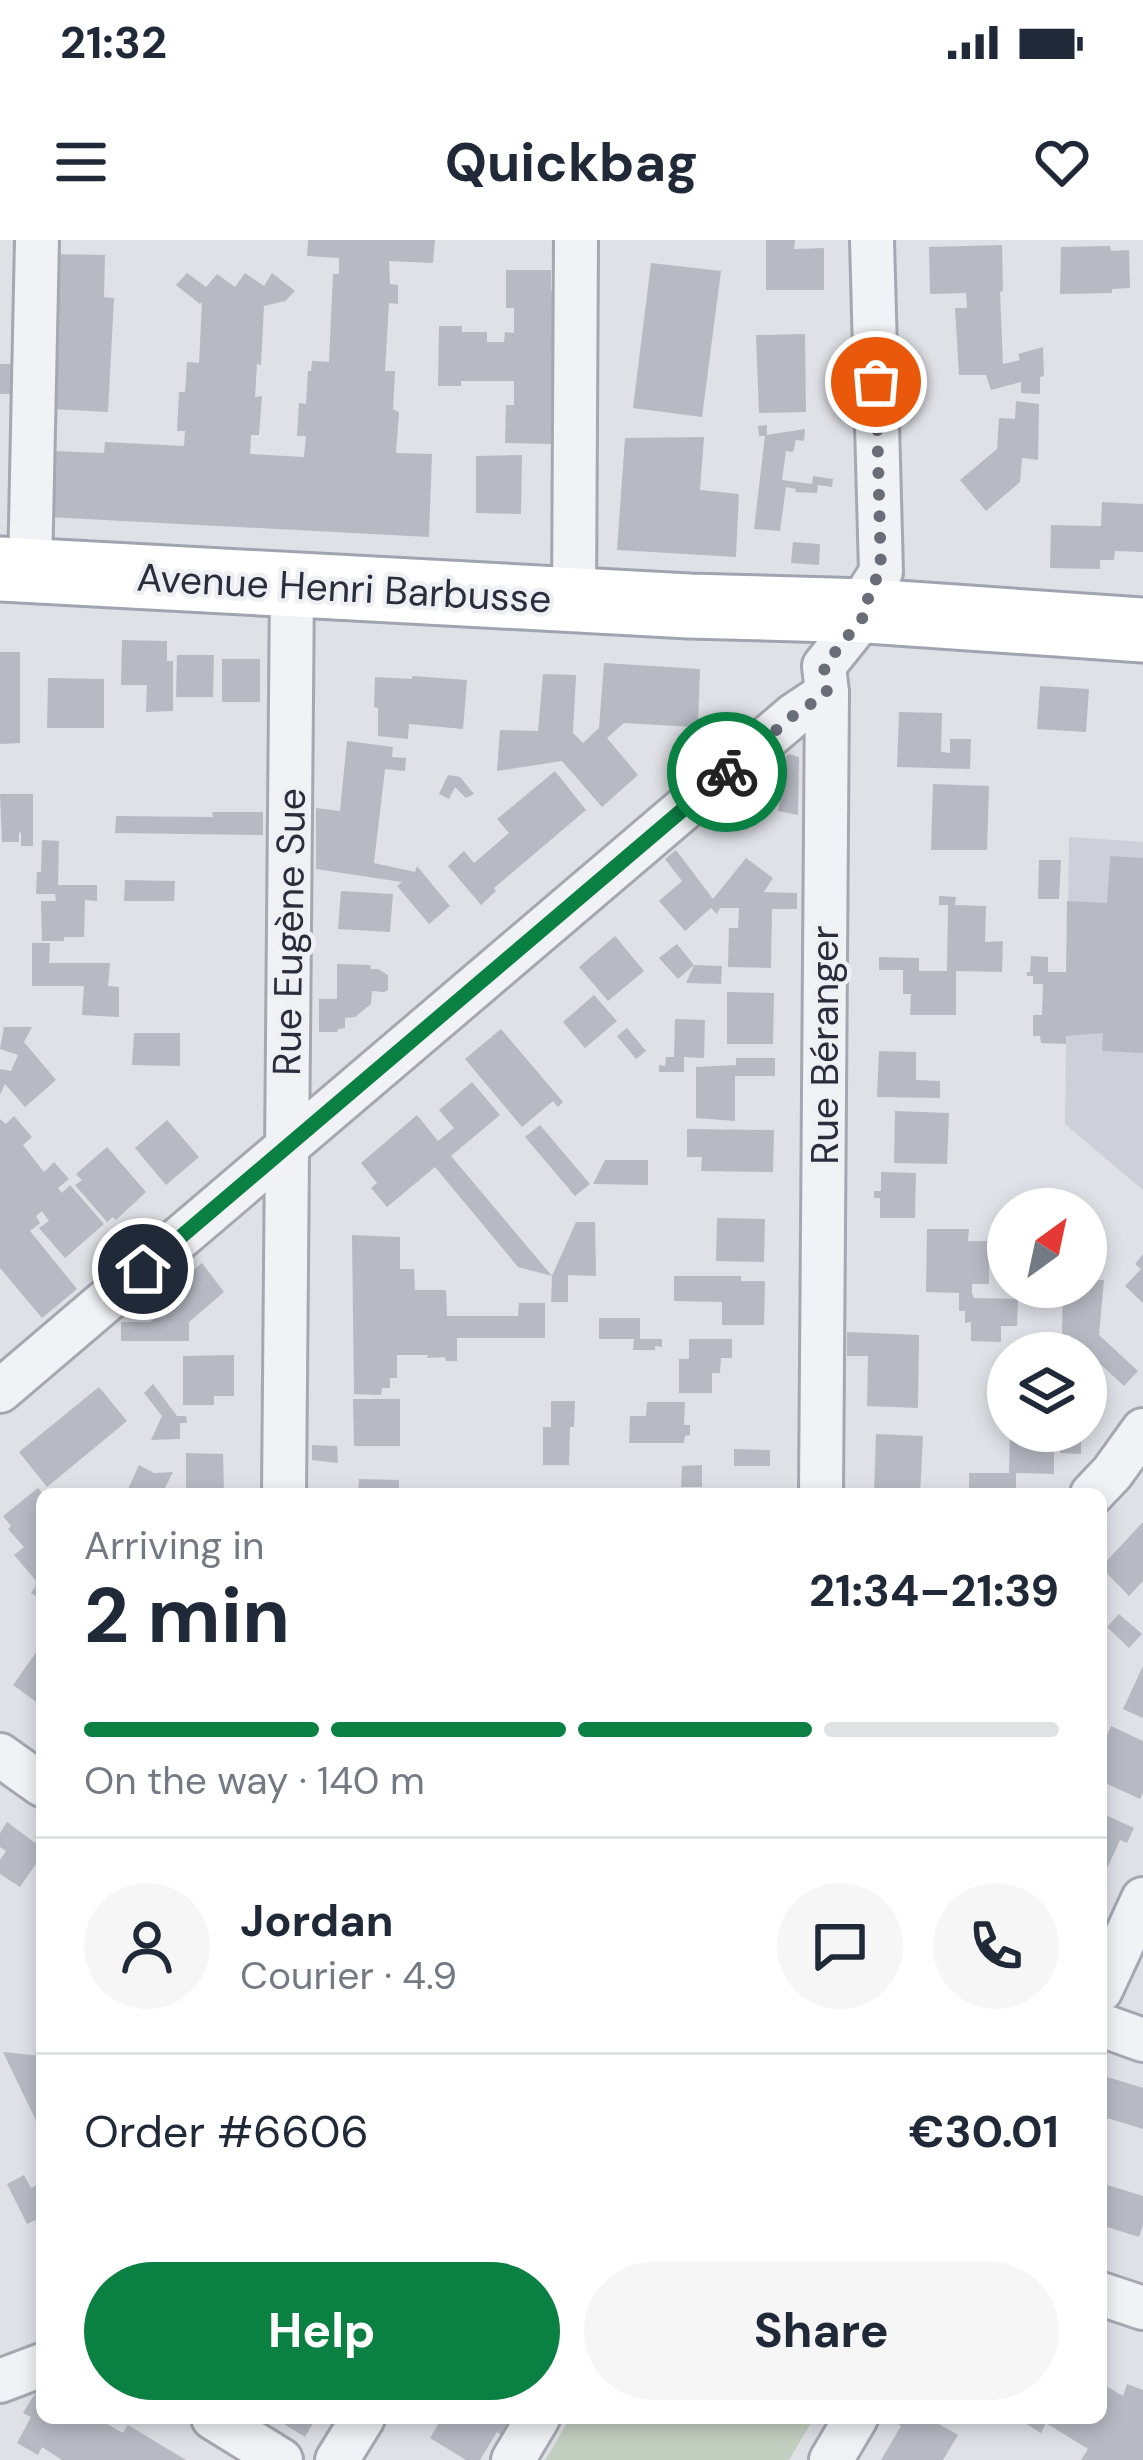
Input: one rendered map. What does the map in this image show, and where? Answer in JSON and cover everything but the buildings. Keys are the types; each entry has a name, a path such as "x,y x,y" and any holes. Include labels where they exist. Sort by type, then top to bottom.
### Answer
{"main road":[{"name":"Avenue Henri Barbusse","path":"15,570 688,606 868,611 1143,630"}],"street":[{"path":"15,570 37,240"},
{"path":"574,599 576,240"},
{"path":"868,611 868,591 881,572 872,240"},
{"name":"Rue Eugène Sue","path":"284,1488 292,586"},
{"name":"Rue Béranger","path":"820,1488 824,666 868,611"},
{"path":"0,1391 794,715 827,693"},
{"path":"1098,1488 1143,1430"},
{"path":"0,1755 36,1781"},
{"path":"1107,1978 1140,1911"},
{"path":"1107,2027 1143,2040"},
{"path":"1107,2296 1143,2308"},
{"path":"0,2381 36,2367"},
{"path":"223,2424 280,2460"},
{"path":"337,2460 359,2424"},
{"path":"513,2460 534,2424"},
{"path":"831,2460 852,2424"}],"shaded area":[{"path":"1069,837 1143,842 1143,1190 1065,1124"}],"green space":[{"path":"566,2424 810,2424 789,2460 545,2460"}],"way so far":[{"path":"727,772 827,693 824,666 868,611 868,591 881,572 876,382"}],"route":[{"path":"143,1269 727,772"}]}
